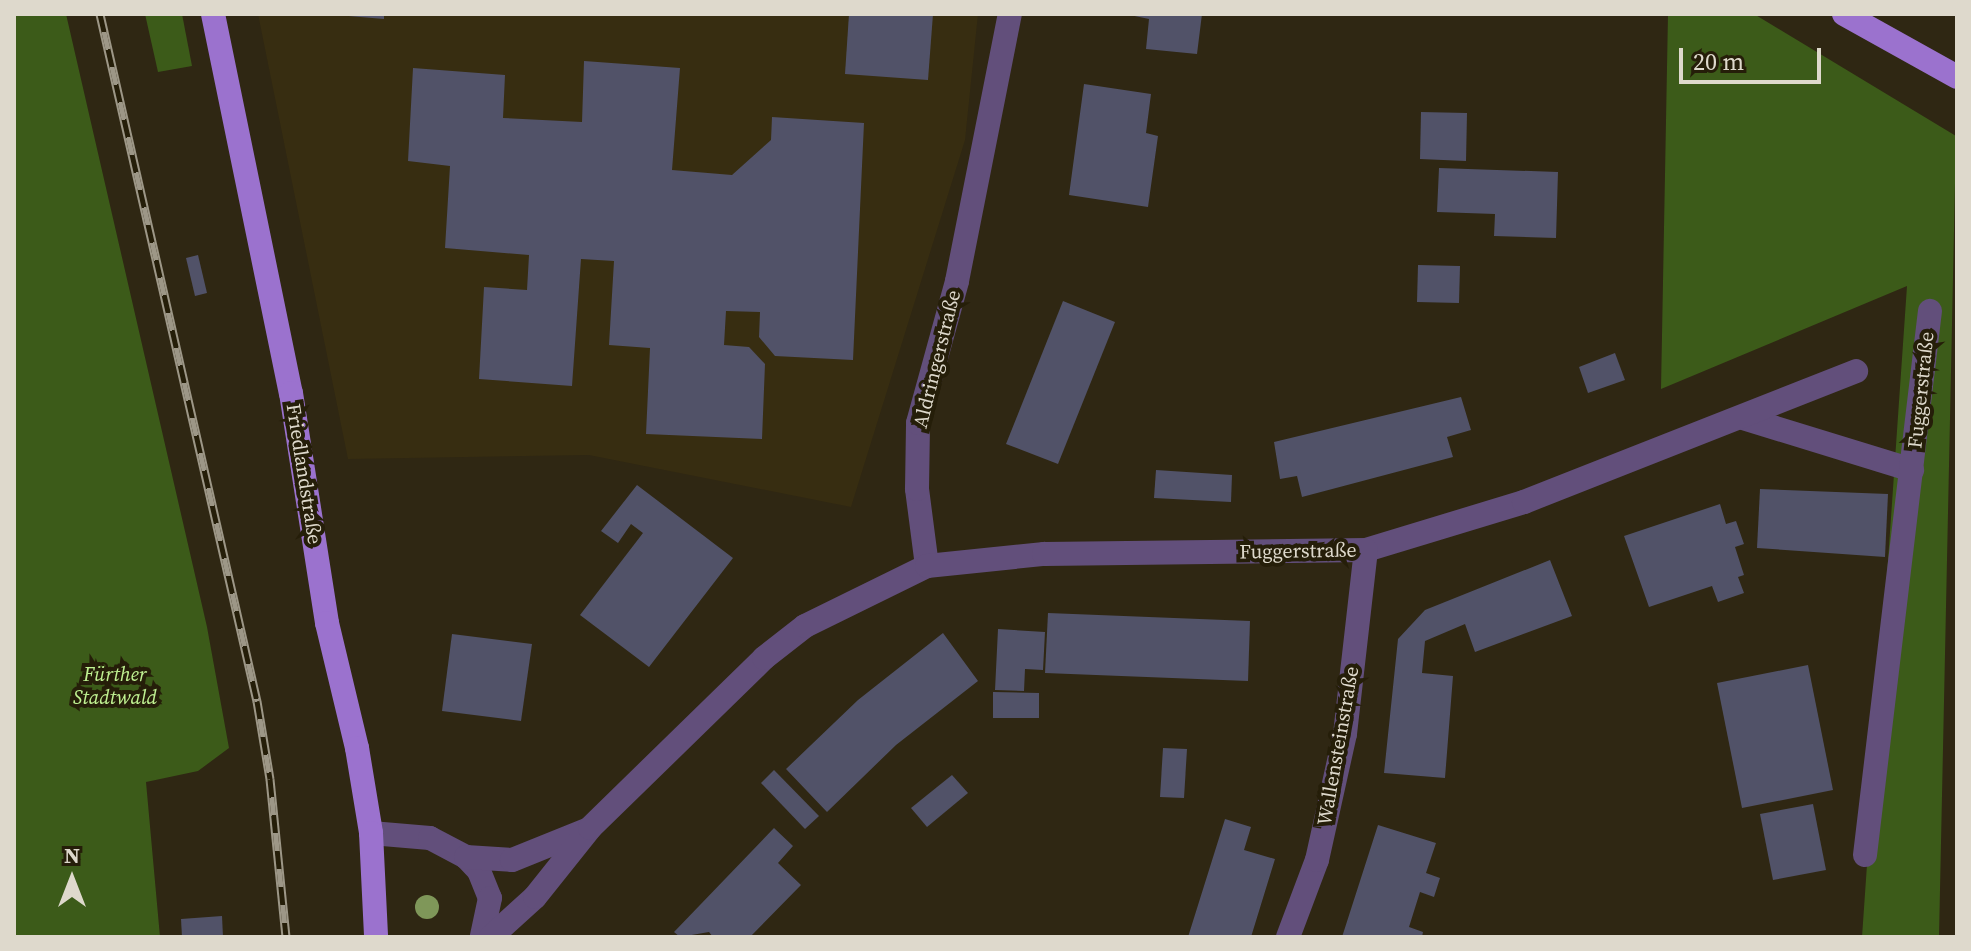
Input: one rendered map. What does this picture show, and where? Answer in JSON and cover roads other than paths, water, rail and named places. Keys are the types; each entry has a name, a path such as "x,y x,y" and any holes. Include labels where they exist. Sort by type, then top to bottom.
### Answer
{"main road":[{"name":"Friedlandstraße","path":"213,14 291,393 327,623 371,833 376,937"},
{"path":"1844,14 1957,77"}],"street":[{"name":"Aldringerstraße","path":"927,566 917,489 918,423 957,281 1010,14"},
{"name":"Fuggerstraße","path":"1865,855 1930,311"},
{"name":"Fuggerstraße","path":"927,566 1044,554 1366,550 1524,502 1856,371"},
{"name":"Fuggerstraße","path":"1743,418 1912,470"},
{"name":"Wallensteinstraße","path":"1288,937 1317,860 1345,734 1366,550"},
{"path":"491,937 535,897 590,828 764,658 805,626 927,566"},
{"path":"466,857 512,860 590,828"},
{"path":"371,833 430,838 466,857 479,871 490,898 482,937"}],"railway":[{"path":"100,14 257,701 270,779 286,937"}],"park label":[{"name":"Fürther Stadtwald","path":"115,686"}]}
